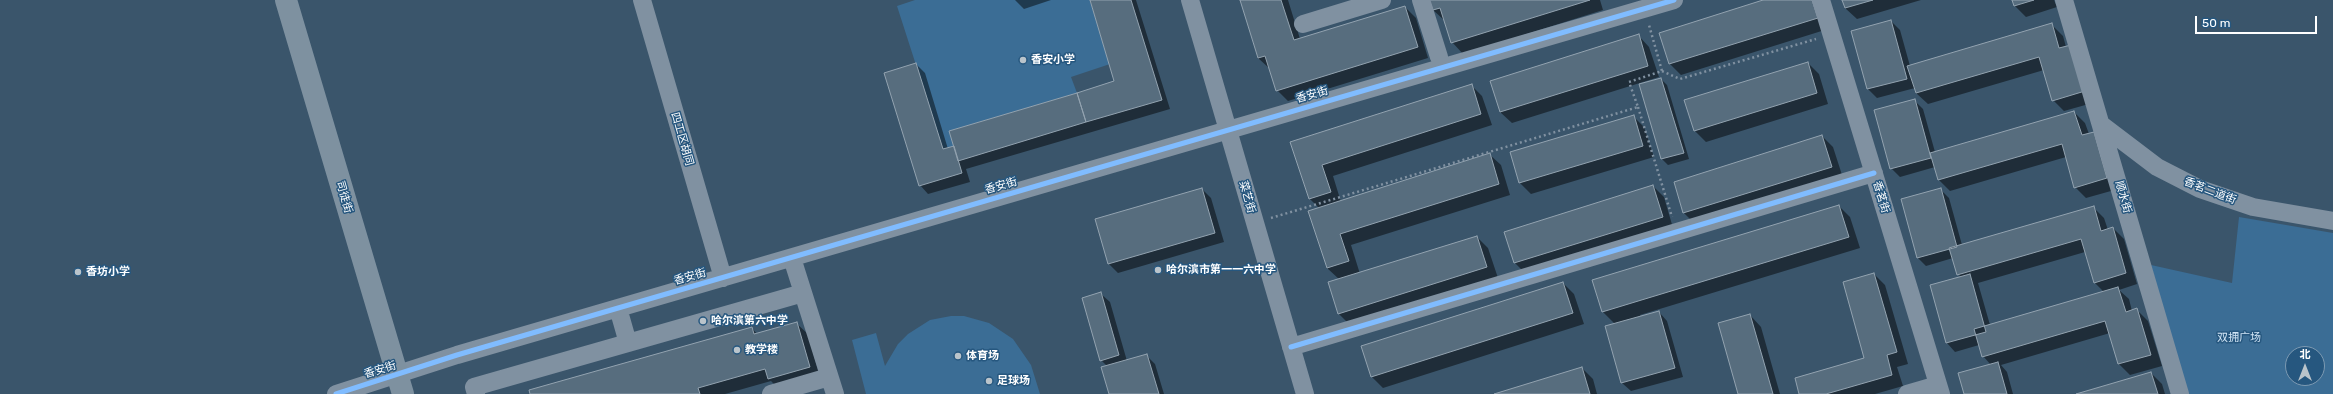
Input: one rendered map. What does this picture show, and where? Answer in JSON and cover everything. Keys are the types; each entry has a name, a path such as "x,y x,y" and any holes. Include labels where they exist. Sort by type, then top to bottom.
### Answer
{"main road":[{"name":"司徒街","path":"286,0 400,385"}],"street":[{"name":"四工区胡同","path":"642,0 723,278"},
{"name":"菜艺街","path":"1190,0 1305,394"},
{"path":"1303,24 1382,0"},
{"path":"1421,0 1439,57"},
{"name":"香安街","path":"336,394 400,385 457,355 1674,0"},
{"name":"香茗街","path":"1821,0 1939,390"},
{"name":"顺水街","path":"2064,0 2103,126 2180,394"},
{"name":"香茗二道街","path":"2103,126 2157,167 2200,189 2253,207 2333,221"},
{"path":"1291,347 1874,173"},
{"path":"792,258 835,394"},
{"path":"476,394 474,387 803,293"},
{"path":"618,308 628,343"},
{"path":"771,394 829,376"},
{"path":"1907,394 1939,390"}],"path":[{"path":"1644,9 1662,71"},
{"path":"1677,232 1629,82 1662,71 1680,79 1831,34"},
{"path":"1255,223 1638,107"}],"green space":[{"path":"915,0 1090,0 1110,64 1071,77 1077,93 949,131 954,146 943,149 897,6"},
{"name":"双拥广场","path":"2239,217 2333,233 2333,394 2186,394 2151,265 2232,283"},
{"name":"体育场","path":"951,316 964,316 989,323 1013,339 1031,365 1040,394 866,394 852,340 876,333 885,366 898,344 908,334 930,320"}],"building":[{"path":"1090,0 1131,0 1162,100 1086,122 1077,93 1114,81"},
{"path":"1240,0 1281,0 1294,40 1405,6 1418,47 1276,91 1265,56 1258,58"},
{"path":"1429,0 1590,0 1451,43 1440,8 1433,10"},
{"path":"1763,0 1812,0 1818,18 1669,64 1659,33"},
{"path":"1842,0 1873,0 1845,8"},
{"path":"2012,0 2034,0 2014,6"},
{"path":"1891,20 1907,79 1867,89 1851,31"},
{"path":"2052,23 2059,48 2071,45 2085,91 2052,101 2039,57 1916,93 1907,66"},
{"path":"1639,34 1648,66 1500,112 1490,81"},
{"path":"1808,62 1817,93 1694,131 1684,100"},
{"path":"916,63 943,149 954,146 962,173 919,186 884,73"},
{"path":"1661,78 1684,153 1661,159 1639,84"},
{"path":"1472,84 1481,114 1322,165 1331,192 1309,199 1290,142"},
{"path":"1077,93 1086,122 958,161 949,131"},
{"path":"1915,99 1931,158 1890,169 1874,110"},
{"path":"2074,111 2082,135 2094,132 2107,178 2074,188 2062,144 1938,180 1930,153"},
{"path":"1634,115 1643,146 1519,183 1510,152"},
{"path":"1822,135 1832,167 1683,213 1674,182"},
{"path":"1490,153 1499,184 1340,234 1349,261 1327,268 1308,211"},
{"path":"1653,185 1663,217 1514,263 1504,232"},
{"path":"1202,188 1215,233 1108,264 1095,219"},
{"path":"1941,188 1957,247 1917,258 1901,199"},
{"path":"1839,205 1849,237 1602,312 1592,280"},
{"path":"2094,206 2101,231 2113,227 2126,273 2094,283 2081,239 1957,275 1949,248"},
{"path":"1477,236 1487,267 1338,314 1328,282"},
{"path":"1874,273 1897,352 1887,355 1892,375 1826,394 1799,394 1795,378 1864,358 1843,282"},
{"path":"1970,274 1986,332 1946,343 1930,285"},
{"path":"1563,282 1573,313 1371,377 1361,346"},
{"path":"2118,287 2126,312 2137,308 2151,355 2118,364 2105,321 1982,357 1974,329"},
{"path":"1101,292 1119,355 1100,361 1082,298"},
{"path":"1659,311 1675,368 1621,383 1605,326"},
{"path":"1750,314 1773,394 1738,394 1718,323"},
{"name":"教学楼","path":"797,322 810,367 768,379 765,369 698,388 700,394 530,394 529,390 752,327 754,334"},
{"path":"1147,354 1159,394 1109,394 1101,367"},
{"path":"1998,362 2007,394 1964,394 1958,373"},
{"path":"1582,367 1590,394 1494,394"},
{"path":"2151,372 2158,394 2076,394"}],"cycle path":[{"path":"336,394 457,355 1674,0"},
{"path":"1291,347 1874,173"}],"place":[{"name":"香安小学","path":"1023,60"},
{"name":"哈尔滨市第一一六中学","path":"1158,270"},
{"name":"香坊小学","path":"78,272"},
{"name":"哈尔滨第六中学","path":"703,321"},
{"name":"教学楼","path":"737,350"},
{"name":"体育场","path":"958,356"},
{"name":"足球场","path":"989,381"}]}
